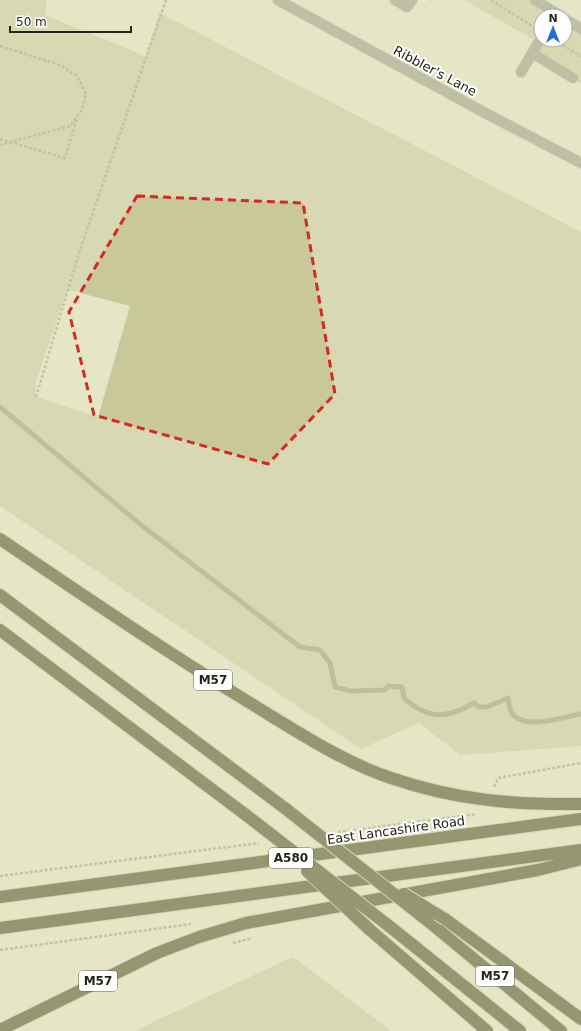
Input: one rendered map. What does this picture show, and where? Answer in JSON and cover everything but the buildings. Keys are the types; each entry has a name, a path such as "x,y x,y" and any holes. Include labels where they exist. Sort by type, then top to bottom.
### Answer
{"highway":[{"name":"M57","path":"0,539 184,663 292,729 350,760 389,778 440,793 489,801 581,804"},
{"name":"M57","path":"0,595 99,667 286,809 428,921 561,1031"},
{"name":"M57","path":"0,630 246,815 389,926 520,1031"},
{"path":"246,815 369,929 487,1031"},
{"name":"East Lancashire Road","path":"0,897 581,819"},
{"name":"A580","path":"0,928 581,850"},
{"name":"M57","path":"0,1030 136,963 199,937 246,923 538,870 581,859"},
{"path":"360,868 445,919 581,1019"}],"street":[{"name":"Ribbler's Lane","path":"278,0 581,163"},
{"path":"395,0 407,7 412,0"},
{"path":"535,0 547,8"},
{"path":"521,72 535,48"},
{"path":"532,53 572,78"}],"path":[{"path":"36,397 78,256 166,0"},
{"path":"491,0 533,27"},
{"path":"0,46 60,65 77,76 86,94 82,110 70,126 12,143 0,145"},
{"path":"568,48 581,56"},
{"path":"0,139 64,158 78,114"},
{"path":"498,778 581,763"},
{"path":"0,876 66,868"},
{"path":"0,950 194,924"}],"highlighted area":[{"path":"137,196 303,203 335,394 268,464 94,415 69,312"}],"green space":[{"path":"0,0 47,0 45,15 145,56 160,13 581,232 581,746 460,755 419,723 361,749 0,506","holes":["75,267 69,290 130,306 98,417 36,397 36,381"]},
{"path":"464,0 535,0 548,8 533,8 533,39"},
{"path":"573,24 581,29 581,84 532,53 535,48 573,48"},
{"path":"293,957 391,1031 136,1031 155,1021"}],"waterway":[{"path":"0,407 140,524 300,647 320,650 330,663 335,687 350,691 385,690 388,686 402,687 404,698 421,710 438,715 455,712 474,703 479,707 487,707 508,698 512,713 525,721 535,722 555,720 581,714"}]}
